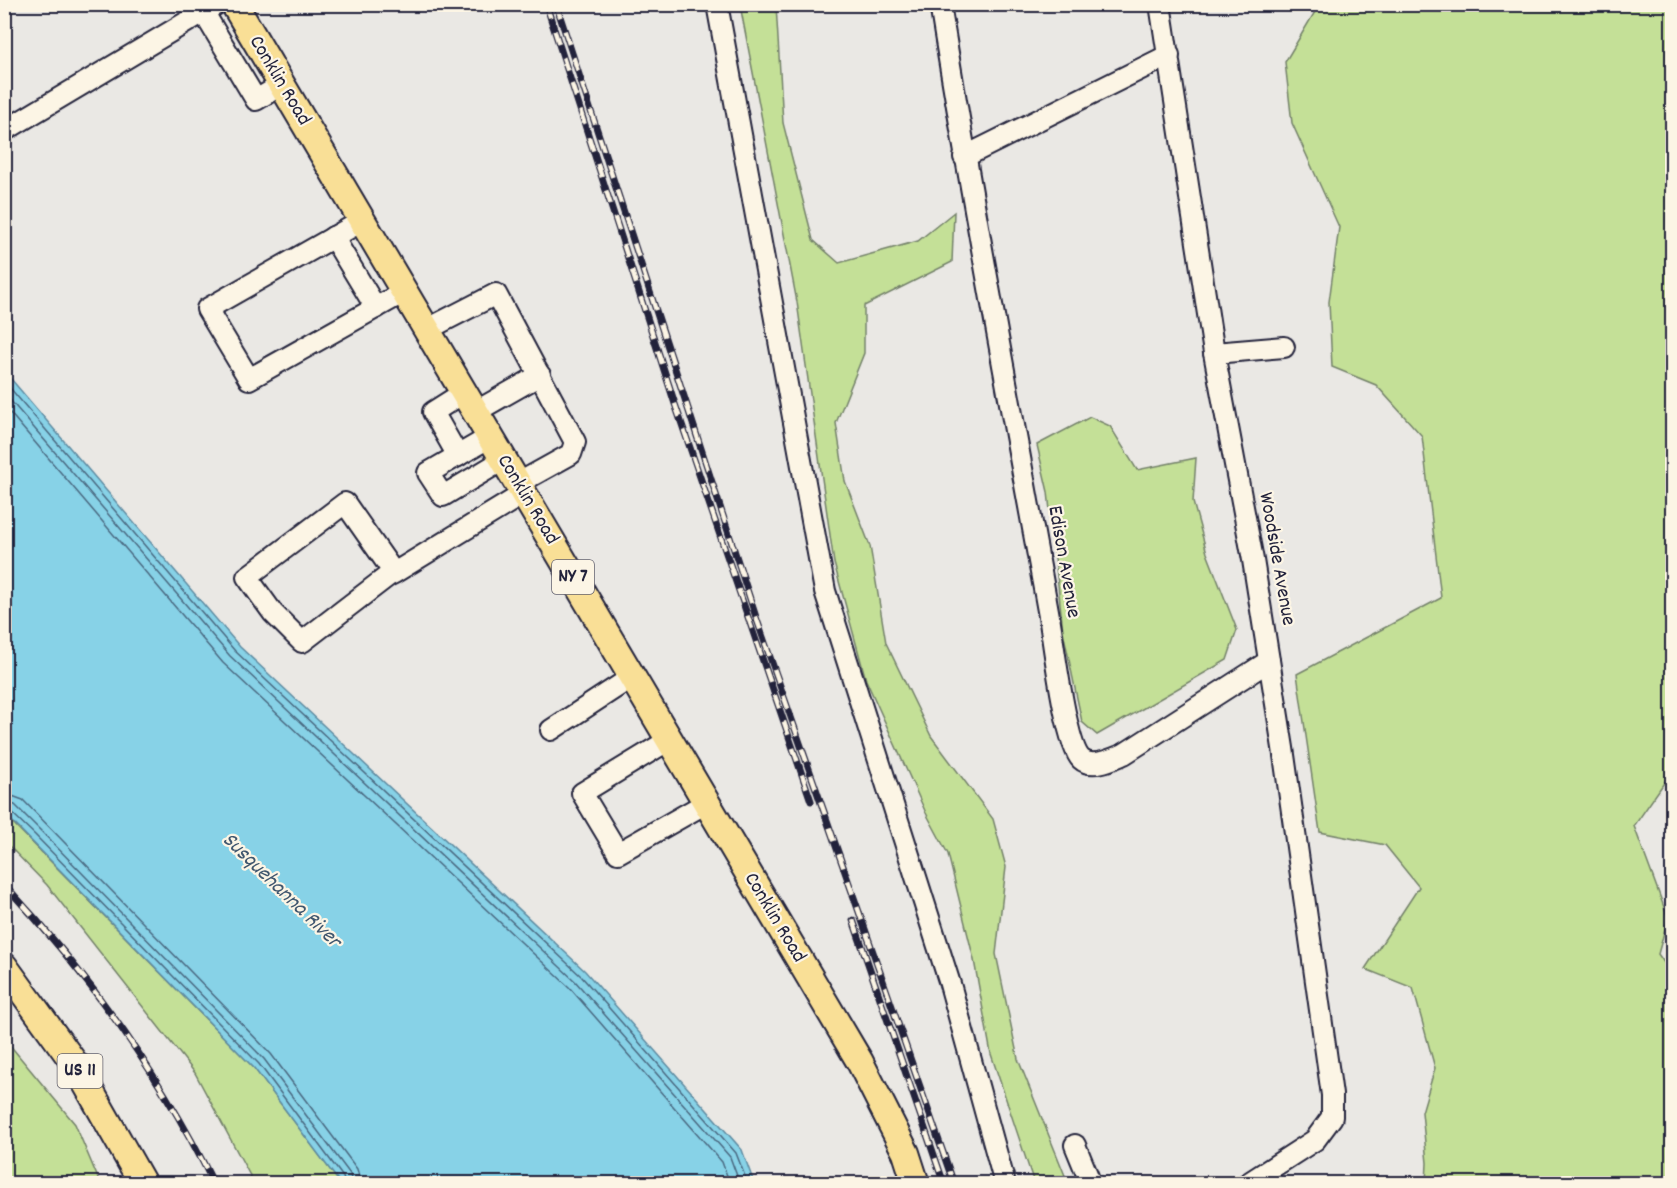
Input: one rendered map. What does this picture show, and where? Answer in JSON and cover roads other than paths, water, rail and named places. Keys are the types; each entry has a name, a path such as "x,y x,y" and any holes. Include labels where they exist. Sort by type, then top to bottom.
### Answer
{"main road":[{"name":"Conklin Road","path":"234,4 860,1062 906,1153 916,1184"},
{"name":"US 11","path":"4,966 75,1064 143,1184"}],"street":[{"path":"717,4 825,591 950,984 1005,1184"},
{"name":"Edison Avenue","path":"940,4 964,157 1071,739 1080,758 1088,763 1102,763 1124,754 1269,661"},
{"name":"Woodside Avenue","path":"1160,4 1214,353 1269,661 1332,1095 1332,1117 1315,1140 1247,1184"},
{"path":"4,131 210,9 256,100 281,85"},
{"path":"964,157 1169,56"},
{"path":"362,221 207,309 249,379 404,292"},
{"path":"333,237 376,308"},
{"path":"394,573 345,503 247,577 273,613 302,642 394,573 571,453 575,442 496,294 426,330"},
{"path":"1214,353 1284,347"},
{"path":"458,456 433,412 469,402 540,375"},
{"path":"490,437 428,473 443,496 503,460"},
{"path":"551,730 632,677"},
{"path":"669,740 582,794 618,853 706,803"},
{"path":"1075,1145 1091,1184"}],"water":[{"name":"Susquehanna River","path":"5,372 240,647 585,971 742,1150 754,1183 340,1183 254,1068 5,814"}],"railway":[{"path":"546,4 675,404 811,801"},
{"path":"556,4 756,617 954,1184"},
{"path":"4,884 64,953 120,1026 170,1103 214,1184"},
{"path":"853,920 944,1184"}]}
